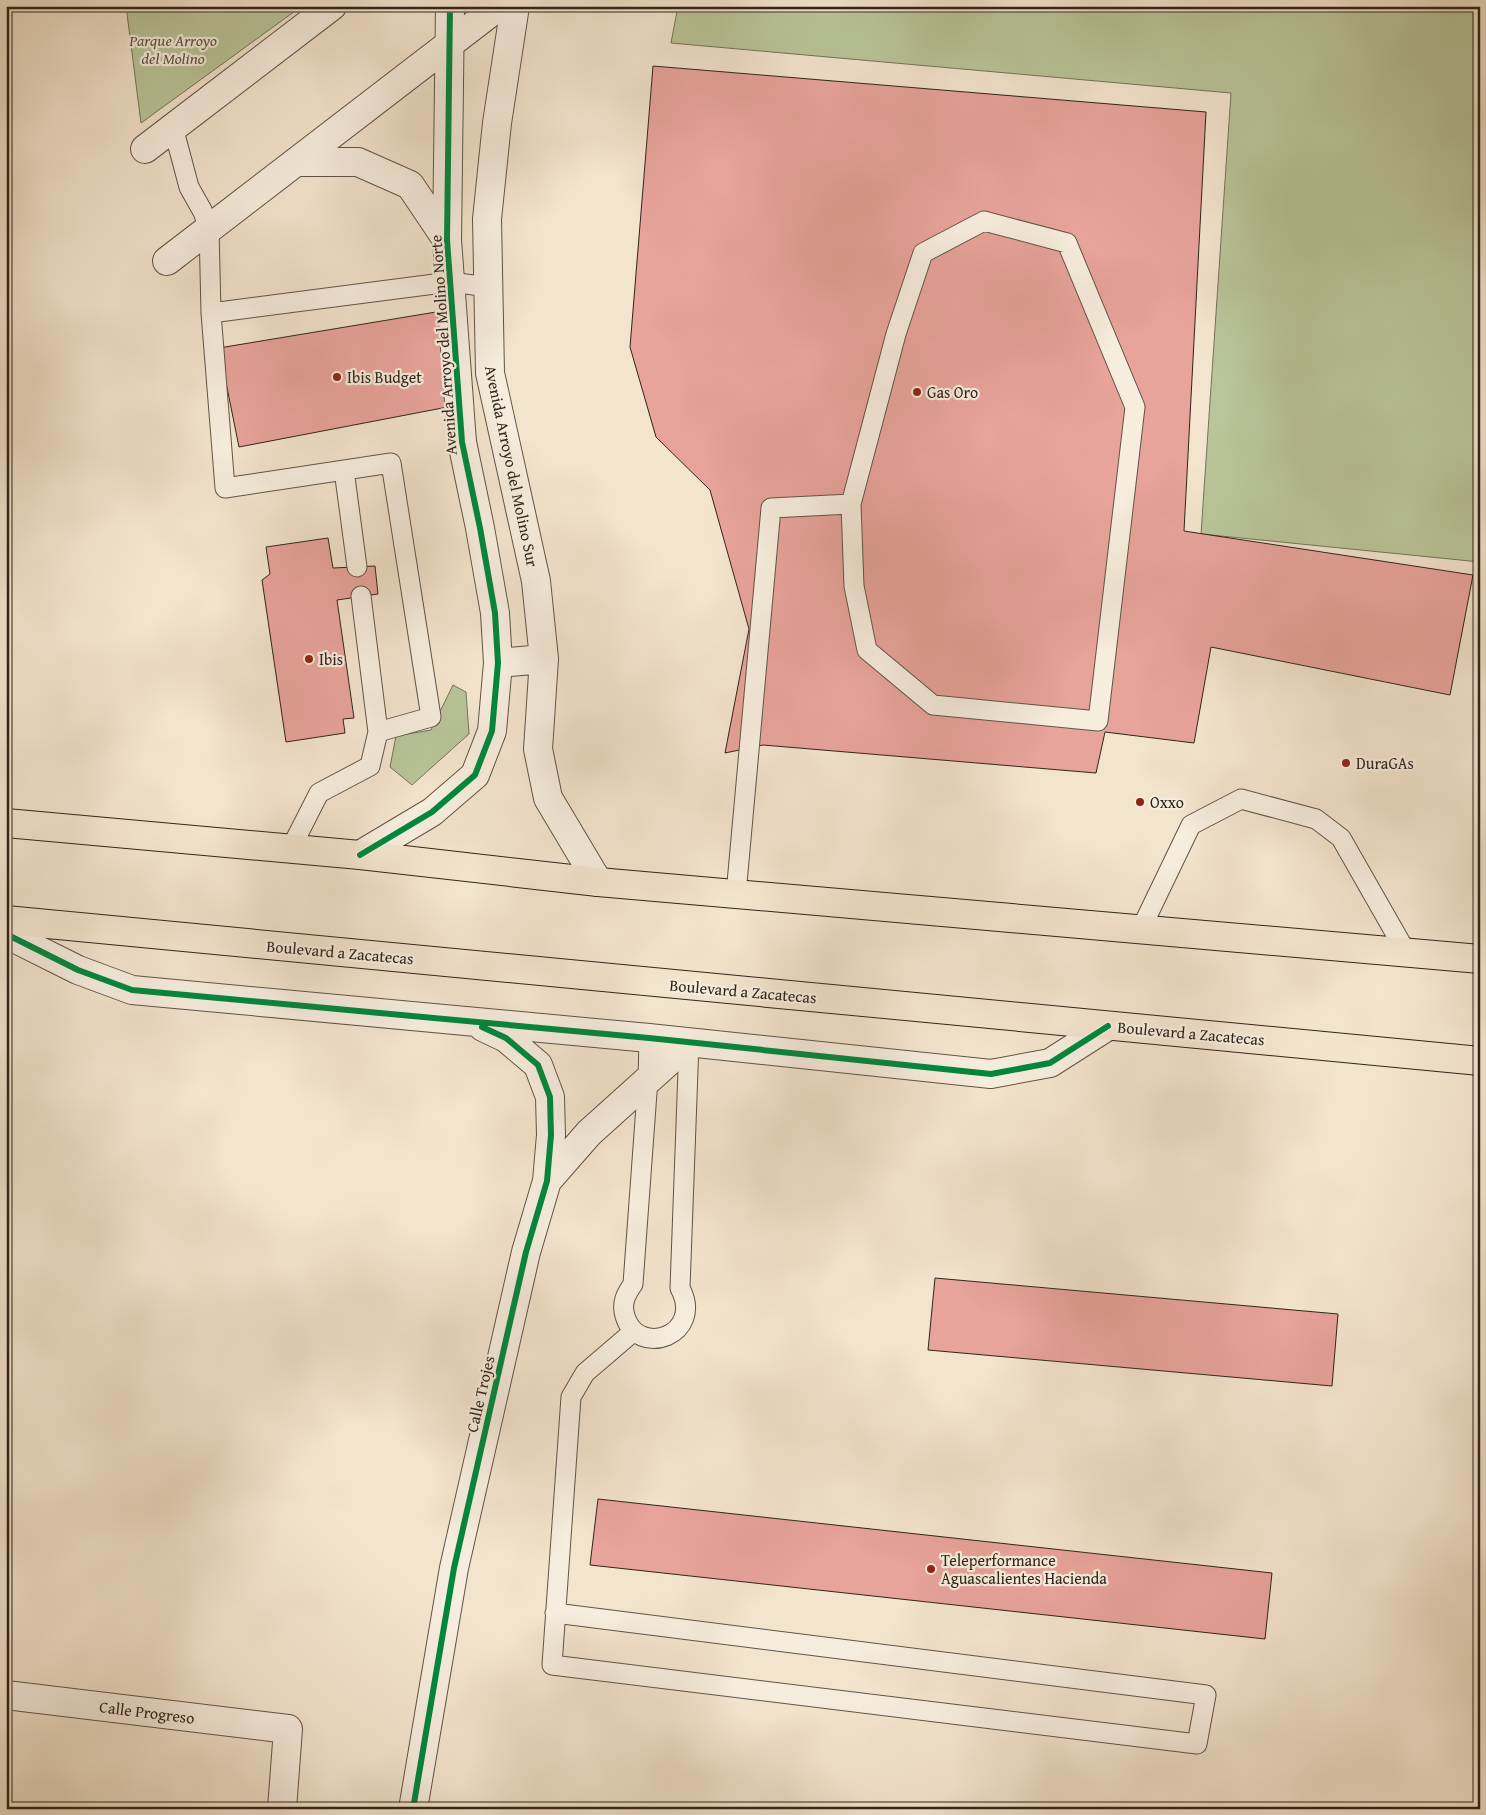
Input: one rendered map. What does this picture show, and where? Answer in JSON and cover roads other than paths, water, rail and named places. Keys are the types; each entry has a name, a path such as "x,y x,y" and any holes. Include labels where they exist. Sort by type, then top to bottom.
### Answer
{"main road":[{"path":"6,823 360,854 598,882 1140,931 1480,959"},
{"name":"Boulevard a Zacatecas","path":"6,920 1480,1061"}],"street":[{"path":"145,148 332,6"},
{"name":"Avenida Arroyo del Molino Norte","path":"360,854 432,812 475,775 492,731 498,664 494,613 480,528 462,442 447,240 450,6"},
{"path":"167,261 499,6"},
{"name":"Avenida Arroyo del Molino Sur","path":"515,6 497,123 488,210 490,373 536,581 544,659 538,749 548,798 598,882"},
{"path":"296,162 358,162 410,185 447,240"},
{"path":"498,664 544,659"},
{"path":"6,934 78,970 132,990 649,1038 991,1074 1050,1063 1108,1026"},
{"name":"Calle Trojes","path":"413,1809 454,1568 526,1252 547,1181 551,1135 550,1097 538,1065 506,1038 472,1023"},
{"path":"547,1181 589,1133 689,1043"},
{"name":"Calle Progreso","path":"6,1695 288,1729 282,1809"}],"lane":[{"path":"173,127 189,187 203,212 209,228 211,313 225,488 391,463 431,717 378,732"},
{"path":"984,221 1067,242 1135,407 1098,721 933,705 867,650 854,586 851,504 896,334 923,253 984,221"},
{"path":"211,313 450,282 489,287"},
{"path":"344,470 357,567"},
{"path":"736,894 771,508 851,504"},
{"path":"291,848 319,792 370,766 378,732 361,596"},
{"path":"1140,931 1190,824 1241,799 1316,819 1342,838 1406,952"},
{"path":"649,1038 648,1079 633,1284 623,1302 627,1323 634,1331 652,1339 672,1334 679,1327 686,1308 685,1298 680,1288 689,1043"},
{"path":"555,1613 1206,1695 1197,1744 552,1665 555,1613 571,1398 585,1373 634,1331"}],"place":[{"name":"Ibis Budget","path":"337,377"},
{"name":"Gas Oro","path":"917,392"},
{"name":"Ibis","path":"309,659"},
{"name":"DuraGAs","path":"1346,763"},
{"name":"Oxxo","path":"1140,802"},
{"name":"Teleperformance Aguascalientes Hacienda","path":"931,1569"}],"park label":[{"name":"Parque Arroyo del Molino","path":"173,49"}]}
